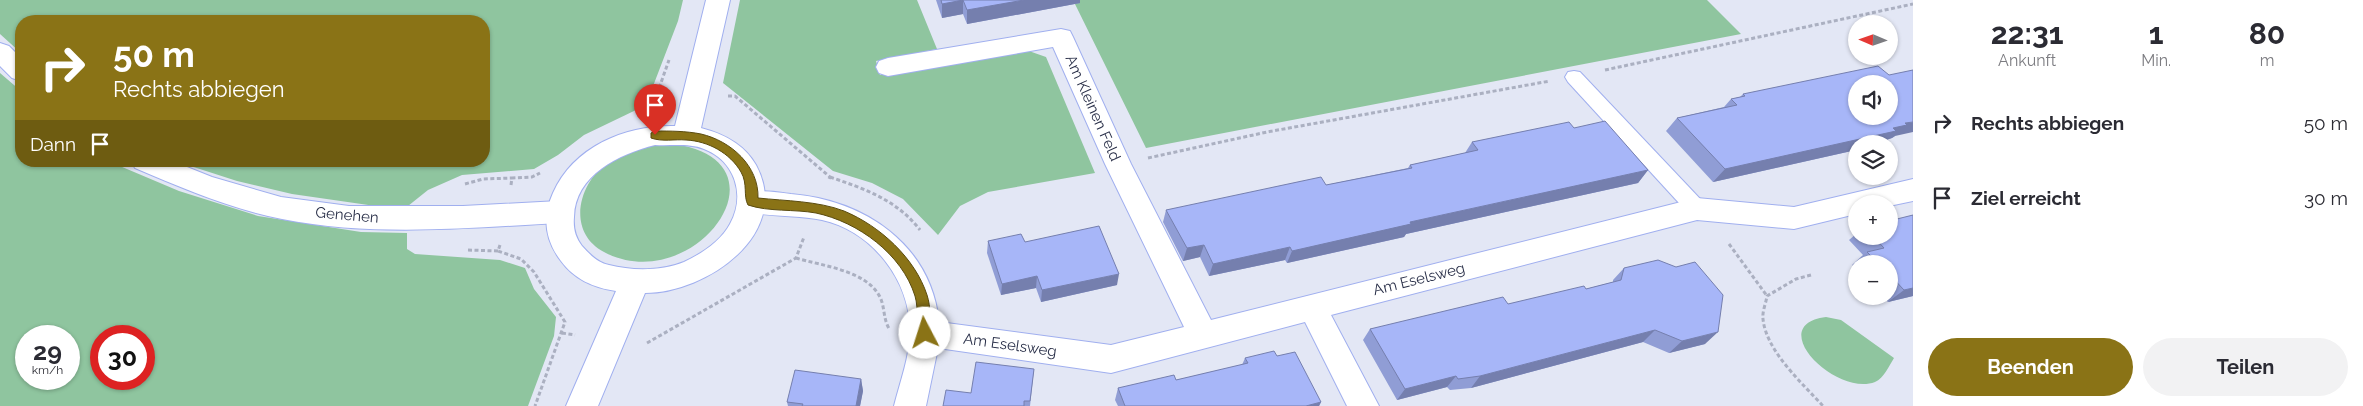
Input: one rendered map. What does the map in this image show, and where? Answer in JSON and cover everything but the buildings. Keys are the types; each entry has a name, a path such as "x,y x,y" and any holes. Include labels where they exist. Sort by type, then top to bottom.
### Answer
{"street":[{"path":"686,136 718,0"},
{"name":"Am Kleinen Feld","path":"888,67 1061,37 1118,164 1204,336"},
{"path":"0,52 15,66"},
{"path":"655,135 702,138 721,146 736,157 747,172 752,189 752,202 742,231 723,252 697,269 665,280 635,281 602,276 582,265 567,250 559,231 559,212 572,180 600,155 636,139 655,135"},
{"name":"Genehen","path":"159,167 205,186 281,208 349,217 408,218 559,212"},
{"name":"Am Eselsweg","path":"925,333 1111,359 1312,306 1697,209 1794,218 1913,190"},
{"path":"752,202 815,209 841,215 887,243 907,266 921,296 925,333 910,406"},
{"path":"582,406 635,281"},
{"path":"1312,306 1363,406"}],"lane":[{"path":"1574,77 1697,209"}],"path":[{"path":"1118,164 1267,132 1574,77 1913,4"},
{"path":"562,333 644,345 796,258 830,177 735,96 657,94 648,108 642,112"},
{"path":"536,406 565,322 534,272 521,259 498,251 509,215 512,178 532,177 546,170"},
{"path":"1697,209 1725,238 1767,296 1763,318 1768,337 1782,358 1823,406"},
{"path":"796,258 859,277 879,296 888,330 925,333"},
{"path":"1767,296 1796,279 1811,275"}],"green space":[{"path":"0,0 683,0 678,21 650,94 636,110 584,135 558,155 534,169 462,175 428,190 403,210 292,194 237,181 194,167 490,167 490,15 15,15 15,48 0,34"},
{"path":"740,0 917,0 937,49 876,61 880,75 1026,50 1046,57 1095,173 988,192 960,206 938,235 903,199 872,183 833,171 723,83"},
{"path":"1073,0 1707,0 1741,34 1146,148"},
{"path":"0,73 15,86 15,167 122,167 179,191 258,216 361,232 407,233 407,249 415,254 500,260 525,268 534,289 556,317 554,336 528,406 0,406"},
{"path":"666,143 706,153 726,172 729,196 719,220 699,242 671,257 638,262 604,252 592,243 584,232 581,220 584,194 590,182 598,171 616,158 636,150"},
{"path":"1826,317 1841,320 1894,358 1881,378 1875,382 1859,384 1842,379 1826,370 1812,358 1804,345 1802,333 1808,323"}],"route":[{"path":"655,135 702,138 721,146 736,157 747,172 752,189 752,202 815,209 841,215 887,243 907,266 921,296 925,333"}]}
